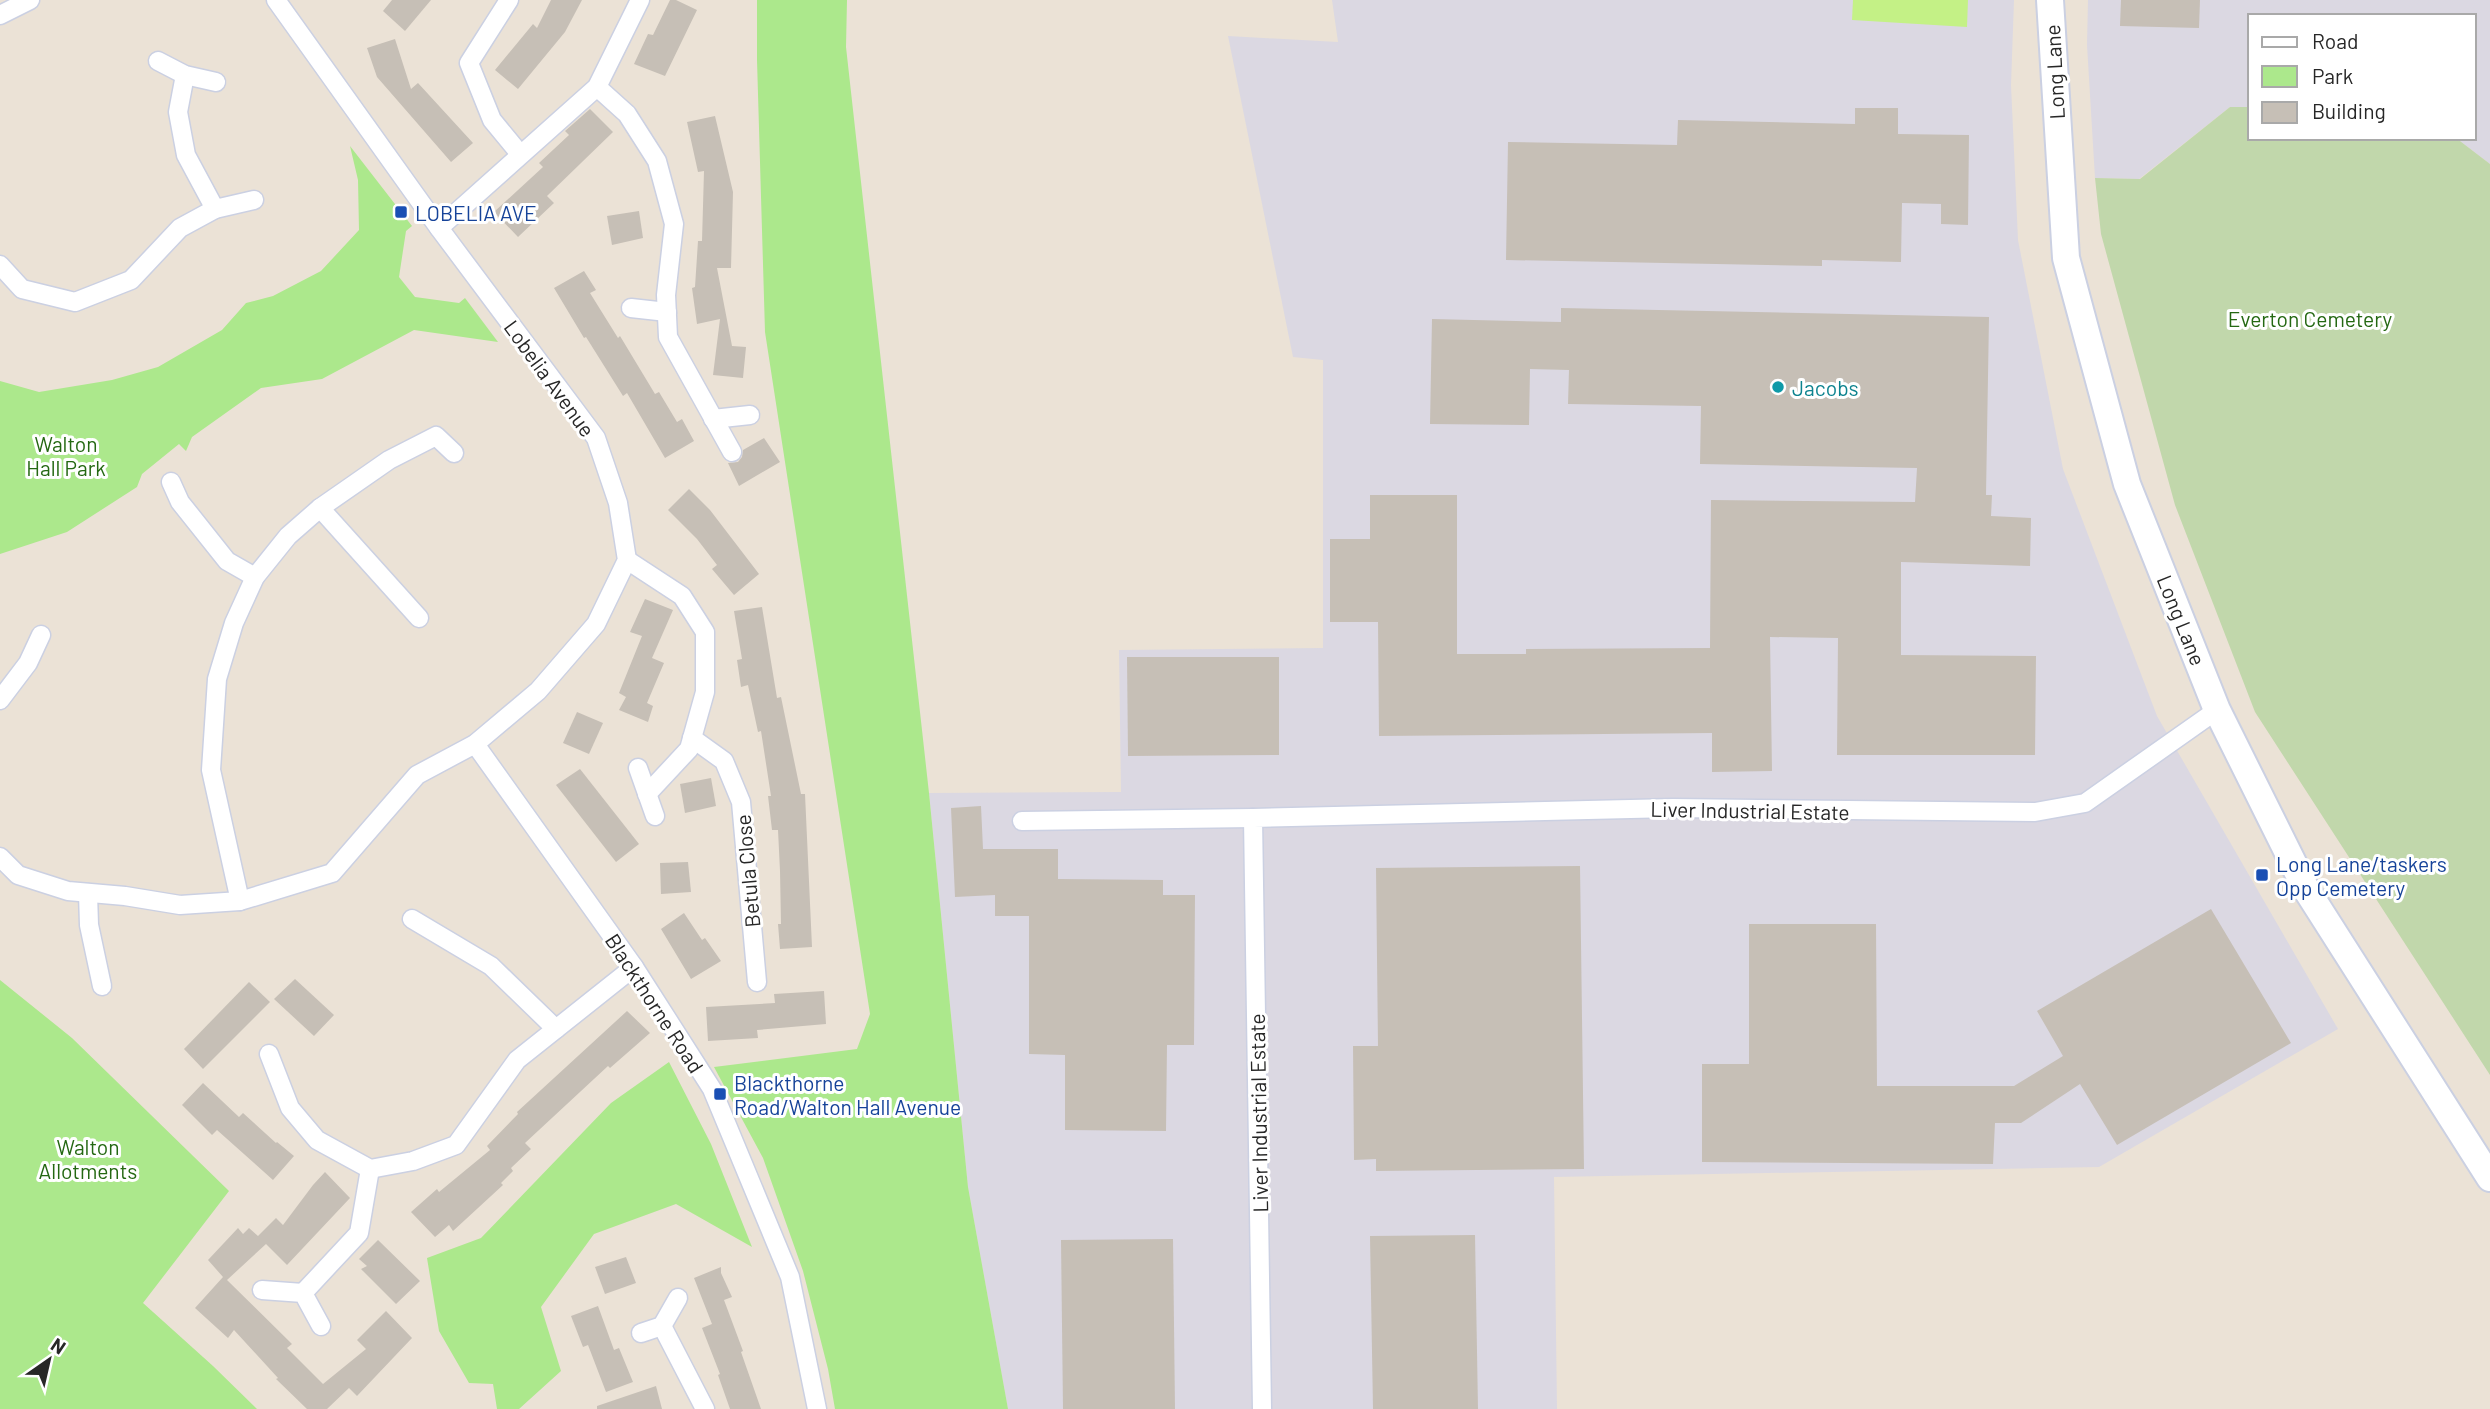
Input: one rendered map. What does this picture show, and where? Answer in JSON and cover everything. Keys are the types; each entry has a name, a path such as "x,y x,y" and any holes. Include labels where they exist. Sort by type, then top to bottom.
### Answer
{"main road":[{"name":"Long Lane","path":"2050,0 2066,258 2127,484 2217,710 2305,889 2490,1178"}],"street":[{"path":"0,15 30,0"},
{"name":"Lobelia Avenue","path":"276,0 439,228 596,438 618,503 627,560"},
{"path":"509,0 469,63 492,120 520,154"},
{"path":"439,228 597,87 640,0"},
{"path":"158,61 186,75 216,82"},
{"path":"186,75 178,112 186,155 215,209"},
{"path":"597,87 627,114 657,161 674,224 667,312 668,337 732,452"},
{"path":"0,265 22,289 75,302 131,281 180,228 215,209 254,200"},
{"path":"631,307 667,312"},
{"path":"713,419 750,415"},
{"path":"240,901 211,770 217,679 234,623 255,577 288,536 320,508 389,460 436,436 454,453"},
{"path":"171,482 180,502 227,561 255,577"},
{"path":"320,508 419,618"},
{"path":"0,856 18,875 68,891 180,905 240,901 332,873 417,775 475,744 538,691 596,624 627,560 682,596 705,632 705,692 689,749 647,794"},
{"path":"0,700 28,663 41,635"},
{"name":"Liver Industrial Estate","path":"1022,821 1673,808 2035,813 2085,803 2217,710"},
{"name":"Betula Close","path":"692,738 724,761 741,802 757,982"},
{"name":"Blackthorne Road","path":"475,744 634,967 712,1089 790,1277 817,1409"},
{"path":"638,768 655,816"},
{"name":"Liver Industrial Estate","path":"1254,817 1262,1409"},
{"path":"88,893 89,925 102,986"},
{"path":"412,919 491,967 556,1029"},
{"path":"269,1054 290,1108 317,1140 370,1169 413,1161 456,1145 517,1060 634,967"},
{"path":"303,1293 359,1233 370,1169"},
{"path":"262,1290 303,1293"},
{"path":"303,1293 321,1326"},
{"path":"641,1333 662,1326 678,1298"},
{"path":"662,1326 705,1409"}],"shaded area":[{"path":"1332,0 2014,0 2011,85 2018,240 2063,469 2157,716 2338,1029 2099,1167 1554,1177 1557,1409 1008,1409 968,1187 929,793 1121,792 1119,650 1323,648 1323,360 1293,357 1228,36 1338,42"},
{"path":"2088,0 2490,0 2490,164 2459,140 2476,140 2476,14 2248,14 2248,107 2230,107 2139,179 2095,178 2087,45"}],"green space":[{"path":"757,0 847,0 846,47 929,793 968,1187 1008,1409 835,1409 828,1369 803,1271 763,1158 714,1067 857,1049 870,1014 765,332"},
{"path":"1853,0 1968,0 1967,27 1852,20"},
{"name":"Everton Cemetery","path":"2230,107 2248,107 2248,140 2459,140 2490,164 2490,1075 2255,712 2175,505 2101,234 2095,178 2140,179"},
{"name":"Walton Hall Park","path":"350,146 412,226 406,231 399,277 415,297 459,303 465,298 498,342 414,330 322,379 261,388 192,437 186,451 179,444 142,474 137,487 67,532 0,554 0,381 39,392 112,380 158,367 222,330 246,303 273,296 321,271 359,230 358,180"},
{"name":"Walton Allotments","path":"0,980 72,1038 229,1191 143,1303 257,1409 0,1409"},
{"path":"669,1062 711,1144 752,1247 676,1204 594,1234 541,1307 561,1371 519,1409 497,1409 493,1384 469,1383 439,1331 427,1258 481,1238 611,1103"}],"building":[{"path":"392,0 431,0 405,31 383,11"},
{"path":"551,0 582,0 565,32 518,89 495,70 533,24 537,28"},
{"path":"670,0 697,10 665,76 634,64 648,34 653,35"},
{"path":"2121,0 2200,0 2199,28 2120,26"},
{"path":"395,39 411,89 418,83 473,143 451,162 377,77 367,48"},
{"path":"1855,108 1898,108 1898,134 1969,135 1968,225 1941,224 1941,204 1902,203 1901,262 1822,260 1822,266 1506,260 1508,142 1677,145 1678,120 1855,124"},
{"path":"590,109 613,132 547,196 554,203 518,237 494,212 543,167 539,163 569,135 565,131"},
{"path":"715,116 733,192 731,268 717,268 732,346 746,347 743,378 713,375 720,319 697,324 692,288 695,287 698,241 702,241 704,171 698,172 687,122"},
{"path":"639,211 643,238 612,245 607,216"},
{"path":"584,271 596,290 590,293 618,338 620,336 655,394 659,392 677,422 682,419 694,441 665,458 627,393 623,396 554,288"},
{"path":"1561,308 1989,317 1986,495 1992,495 1991,516 2031,518 2030,566 1901,562 1901,655 2036,656 2035,755 1837,755 1838,638 1770,637 1772,771 1712,772 1712,733 1379,736 1378,622 1330,622 1330,539 1370,539 1370,495 1457,495 1457,654 1526,654 1526,649 1710,648 1711,500 1915,502 1917,468 1700,464 1701,406 1568,404 1569,370 1530,369 1529,425 1430,424 1432,319 1561,322"},
{"path":"764,438 780,462 739,486 728,463 738,462 743,450"},
{"path":"689,489 710,510 759,574 734,595 712,569 717,565 697,539 668,510"},
{"path":"645,599 673,610 652,658 664,663 647,703 653,706 648,722 619,710 626,697 619,693 642,636 630,632"},
{"path":"762,607 777,698 781,697 801,794 805,794 812,947 780,949 778,830 772,830 768,796 771,796 761,731 758,732 748,685 741,687 737,660 742,659 734,611"},
{"path":"1127,657 1279,657 1279,755 1128,756"},
{"path":"577,712 603,723 589,754 563,743"},
{"path":"580,769 639,844 616,862 556,785"},
{"path":"711,778 716,806 685,813 680,784"},
{"path":"981,806 983,849 1058,849 1058,879 1163,880 1163,895 1195,895 1194,1045 1167,1045 1166,1131 1065,1130 1065,1055 1029,1054 1029,916 995,916 995,895 955,897 951,808"},
{"path":"688,862 691,892 661,894 660,863"},
{"path":"1580,866 1584,1169 1376,1171 1376,1159 1354,1160 1353,1046 1378,1046 1376,868"},
{"path":"2211,909 2291,1043 2117,1145 2080,1084 2021,1123 1995,1123 1993,1164 1702,1162 1702,1064 1749,1064 1749,924 1876,924 1877,1086 2014,1086 2063,1056 2037,1011"},
{"path":"684,913 702,940 705,938 721,961 691,979 661,929"},
{"path":"295,979 334,1015 314,1036 274,999"},
{"path":"249,982 270,1002 203,1069 184,1049"},
{"path":"824,991 826,1024 757,1030 758,1038 708,1041 706,1007 775,1003 774,994"},
{"path":"627,1011 650,1033 610,1068 608,1066 525,1143 531,1149 511,1168 513,1171 501,1183 503,1185 453,1231 449,1225 435,1237 411,1212 490,1150 487,1146 517,1112"},
{"path":"203,1083 239,1117 243,1113 294,1156 273,1180 217,1130 212,1135 182,1105"},
{"path":"325,1172 350,1198 287,1265 266,1244 227,1280 292,1344 287,1348 323,1384 366,1349 357,1340 386,1311 412,1338 357,1396 349,1388 327,1409 307,1409 276,1379 278,1378 234,1330 228,1338 195,1308 223,1277 208,1260 238,1228 243,1234 249,1228 258,1236 276,1218 283,1225"},
{"path":"1475,1235 1478,1409 1373,1409 1370,1236"},
{"path":"1173,1239 1175,1409 1063,1409 1061,1240"},
{"path":"378,1240 420,1281 396,1304 361,1269 367,1266 359,1259"},
{"path":"626,1257 636,1283 605,1294 595,1267"},
{"path":"721,1267 732,1297 724,1300 761,1409 730,1409 702,1328 712,1324 694,1278"},
{"path":"598,1306 614,1350 619,1348 633,1382 606,1392 588,1345 583,1347 571,1316"},
{"path":"656,1386 662,1409 597,1409 597,1406"}],"place":[{"name":"LOBELIA AVE","path":"401,212"},
{"name":"Jacobs","path":"1778,387"},
{"name":"Long Lane/taskers Opp Cemetery","path":"2262,875"},
{"name":"Blackthorne Road/Walton Hall Avenue","path":"720,1094"}]}
